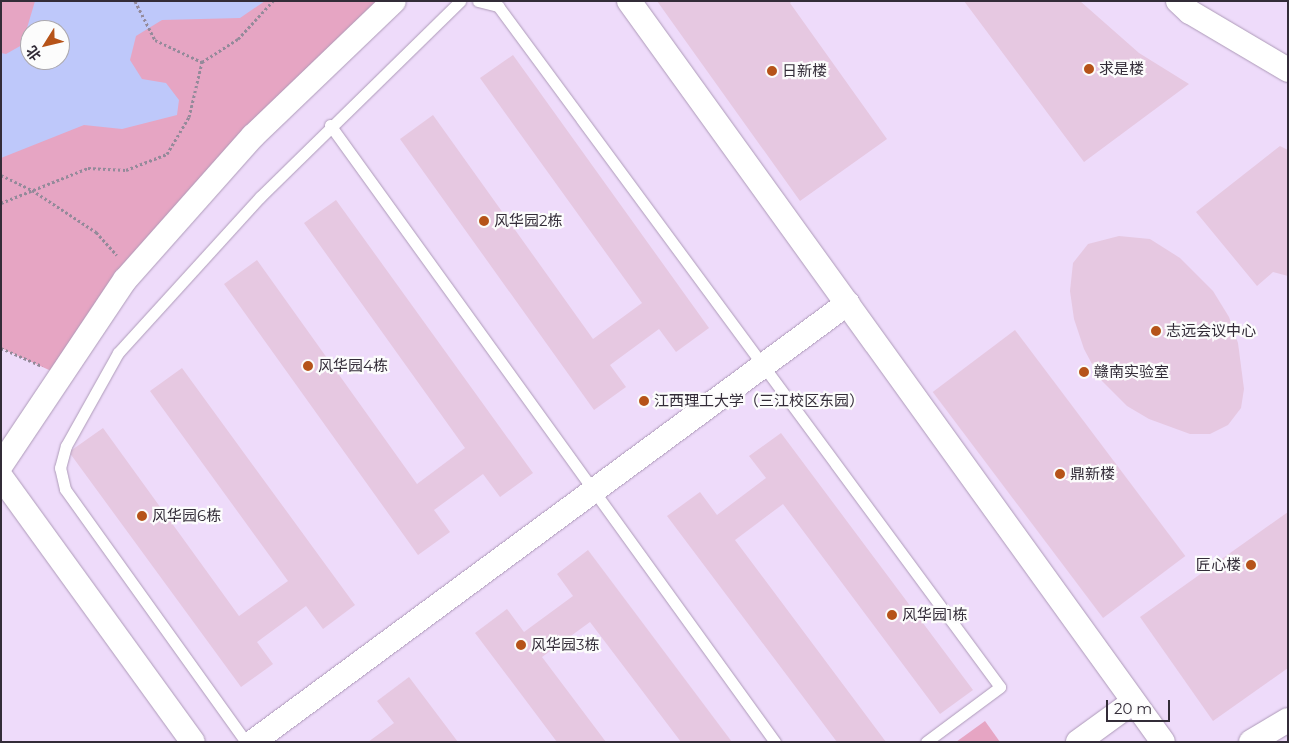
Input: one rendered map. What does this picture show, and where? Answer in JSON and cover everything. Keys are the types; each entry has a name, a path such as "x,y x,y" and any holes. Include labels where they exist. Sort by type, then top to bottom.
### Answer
{"street":[{"path":"1,466 60,375 132,272 253,136 394,1"},
{"path":"629,1 1163,742"},
{"path":"1178,1 1190,12 1288,70"},
{"path":"253,742 848,303"},
{"path":"1,477 193,742"},
{"path":"1078,742 1133,702"},
{"path":"1251,742 1288,720"}],"lane":[{"path":"246,742 65,488 60,468 66,446 118,353 330,125 460,1"},
{"path":"478,1 498,6 1000,687 926,742"},
{"path":"330,125 775,742"}],"path":[{"path":"135,1 155,40 202,62"},
{"path":"1,204 88,168 126,170 167,154 189,117 202,62 238,39 273,1"},
{"path":"1,176 32,190 96,232 132,272"},
{"path":"1,348 60,375"}],"shaded area":[{"name":"江西理工大学（三江校区东园）","path":"1,1 1288,1 1288,742 1,742"},
{"path":"1,1 394,1 253,136 60,375 1,348"},
{"path":"985,721 1000,742 956,742"}],"water":[{"path":"35,1 265,1 240,18 162,20 136,36 130,60 142,79 166,83 179,100 177,115 122,129 84,125 1,158 1,53 6,54 20,46 20,70 70,70 70,20 29,20"}],"building":[{"name":"日新楼","path":"657,1 792,1 790,3 887,139 800,201"},
{"name":"求是楼","path":"964,1 1080,1 1139,53 1189,84 1084,162"},
{"name":"风华园2栋","path":"513,55 709,328 676,352 659,329 610,365 626,387 594,410 400,139 433,115 593,339 642,303 480,78"},
{"path":"1280,146 1288,150 1288,276 1273,272 1257,286 1196,212"},
{"name":"风华园4栋","path":"336,200 533,473 500,497 483,474 434,510 450,532 418,555 224,284 257,260 417,484 465,448 304,223"},
{"name":"志远会议中心","path":"1119,236 1150,239 1180,258 1213,291 1229,317 1238,343 1244,389 1241,408 1228,425 1210,434 1190,434 1149,419 1127,406 1100,379 1084,349 1074,319 1070,291 1073,263 1088,244"},
{"name":"鼎新楼","path":"1015,330 1185,556 1103,618 933,392"},
{"name":"风华园6栋","path":"182,368 355,605 323,629 306,606 257,642 273,664 241,687 69,452 103,428 239,616 288,581 150,391"},
{"name":"风华园1栋","path":"781,433 973,690 940,714 783,504 735,540 886,742 837,742 667,516 700,492 717,515 766,478 749,456"},
{"name":"匠心楼","path":"1288,512 1288,668 1213,721 1140,617"},
{"name":"风华园3栋","path":"588,550 732,742 681,742 590,622 542,657 606,742 557,742 475,633 507,609 524,632 573,596 557,574"},
{"path":"409,677 458,742 368,742 394,723 377,701"}],"place":[{"name":"求是楼","path":"1089,69"},
{"name":"日新楼","path":"772,71"},
{"name":"风华园2栋","path":"484,221"},
{"name":"志远会议中心","path":"1156,331"},
{"name":"风华园4栋","path":"308,366"},
{"name":"赣南实验室","path":"1084,372"},
{"name":"江西理工大学（三江校区东园）","path":"644,401"},
{"name":"鼎新楼","path":"1060,474"},
{"name":"风华园6栋","path":"142,516"},
{"name":"匠心楼","path":"1251,565"},
{"name":"风华园1栋","path":"892,615"},
{"name":"风华园3栋","path":"521,645"}]}
